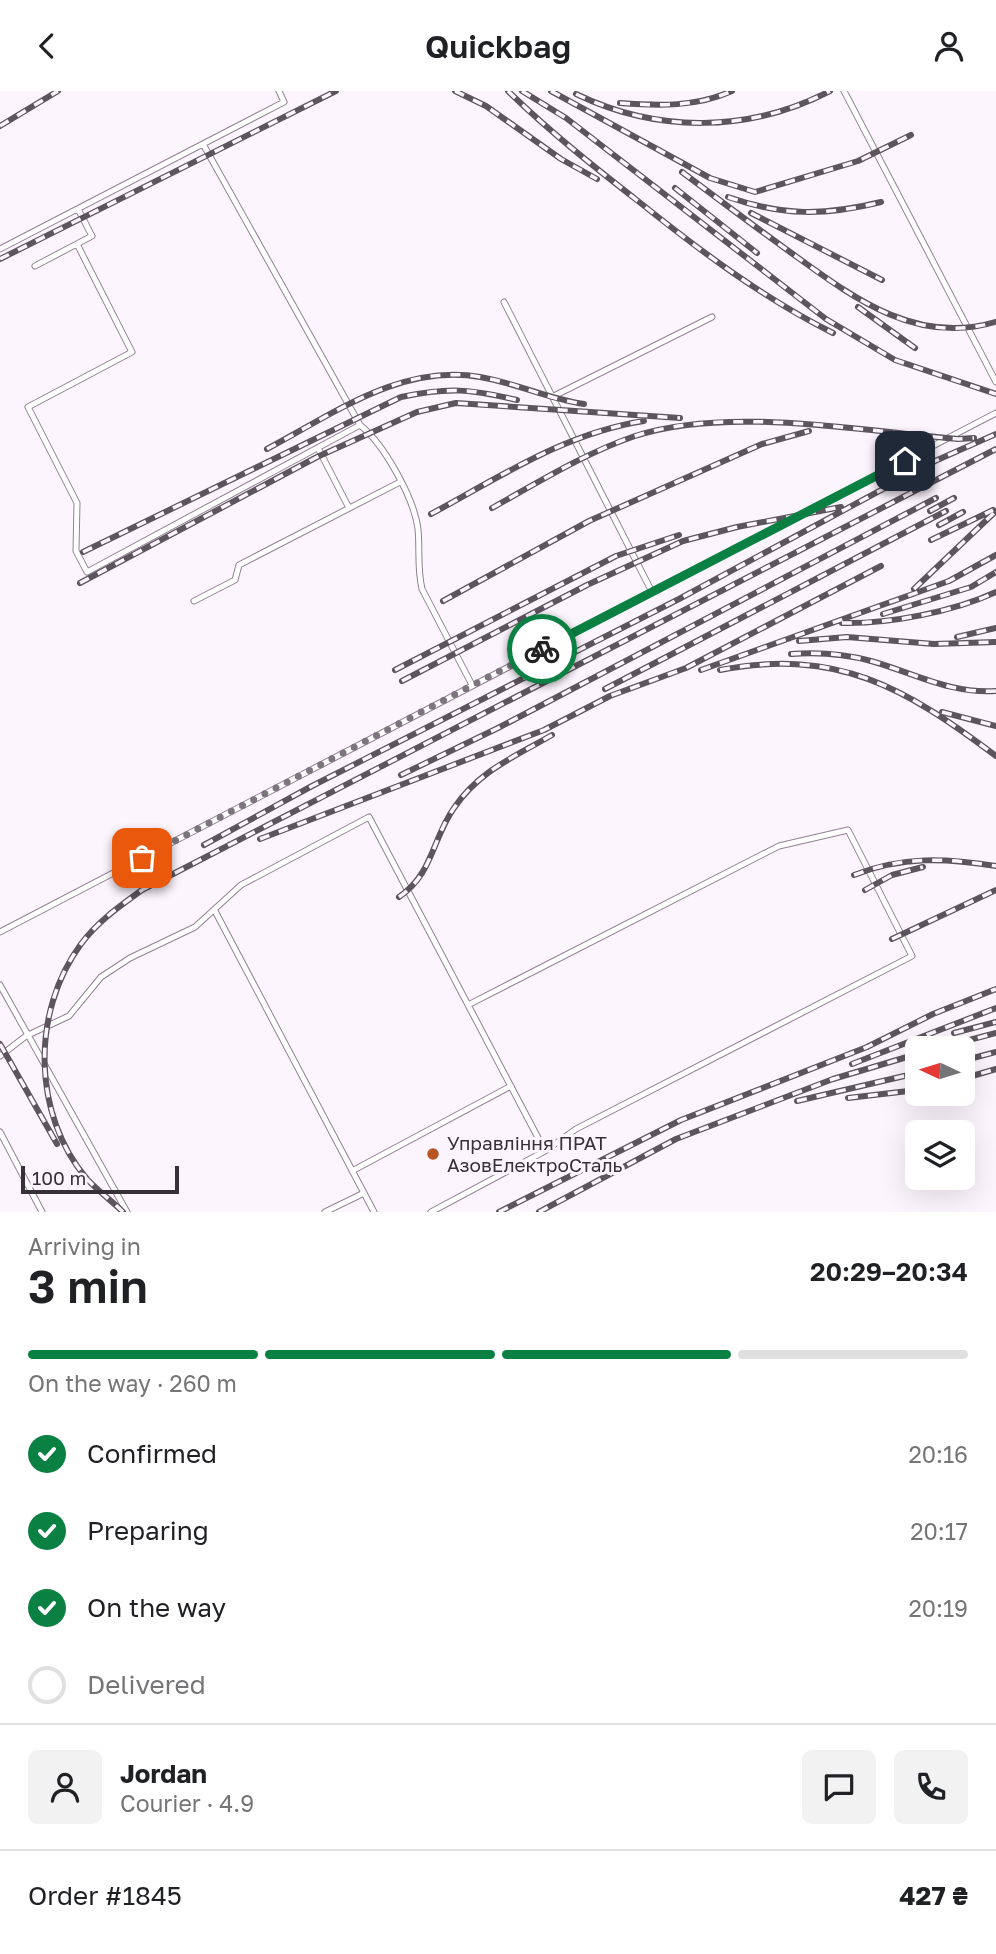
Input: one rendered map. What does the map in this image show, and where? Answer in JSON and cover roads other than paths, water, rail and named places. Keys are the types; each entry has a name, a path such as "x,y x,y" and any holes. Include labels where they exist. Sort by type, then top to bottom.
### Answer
{"lane":[{"path":"0,249 284,101 279,91"},
{"path":"844,91 996,382"},
{"path":"203,144 360,425 377,441 411,503 418,528 418,572 422,589 472,685"},
{"path":"35,266 92,236 78,209"},
{"path":"77,244 132,352 28,407 78,503 76,551 87,572 360,425"},
{"path":"504,302 652,592"},
{"path":"552,397 712,317"},
{"path":"0,932 996,413"},
{"path":"318,448 349,508"},
{"path":"194,601 235,580 239,565 400,482"},
{"path":"0,1056 26,1035 69,1016 101,977 130,958 195,927 242,885 369,817 545,1151"},
{"path":"431,1212 545,1151 576,1129 912,957 848,829 779,846 468,1006"},
{"path":"215,911 374,1212"},
{"path":"0,985 127,1212"},
{"path":"352,1171 511,1086"},
{"path":"0,1132 42,1212"},
{"path":"325,1212 363,1193"}],"railway":[{"path":"0,126 58,91"},
{"path":"0,259 336,91"},
{"path":"455,91 486,106 561,159 597,179"},
{"path":"508,91 588,161 708,255 782,305 833,333"},
{"path":"522,91 566,118 826,319 895,360 996,394"},
{"path":"551,91 710,178 755,192 858,161 911,135"},
{"path":"620,103 691,103 732,91"},
{"path":"576,94 638,116 703,123 768,115 830,91"},
{"path":"682,172 837,285 885,313 938,327 966,328 995,322"},
{"path":"675,188 757,253"},
{"path":"728,197 767,208 804,212 841,210 881,202"},
{"path":"751,213 882,280"},
{"path":"858,307 915,348"},
{"path":"267,449 343,407 396,384 423,377 480,377 584,404"},
{"path":"83,552 401,397 459,391 486,393 517,400"},
{"path":"80,583 317,457 417,412 456,403 680,418"},
{"path":"431,514 508,471 560,446 587,435 644,421"},
{"path":"492,508 598,451 635,436 671,427 711,423 795,423 958,439 974,438"},
{"path":"443,601 589,521 762,444 809,431"},
{"path":"204,845 312,786 679,599 935,461 996,434"},
{"path":"123,1212 87,1179 69,1153 56,1124 48,1094 45,1063 46,1031 53,1000 65,971 81,944 102,921 142,890 996,449"},
{"path":"401,775 498,728 936,498"},
{"path":"930,511 954,498"},
{"path":"402,681 587,585 683,541 737,527 841,507"},
{"path":"931,540 993,510"},
{"path":"605,689 946,511"},
{"path":"914,589 996,511"},
{"path":"939,525 963,512"},
{"path":"395,670 616,556 679,535"},
{"path":"701,670 949,581 996,555"},
{"path":"260,839 544,730 610,696 686,668 881,566"},
{"path":"883,614 971,587 996,572"},
{"path":"842,623 880,621 941,611 996,592"},
{"path":"957,637 996,628"},
{"path":"799,641 847,637 934,644 996,642"},
{"path":"791,654 821,653 851,657 948,686 996,691"},
{"path":"720,670 800,664 835,669 868,679 931,710 996,756"},
{"path":"942,712 996,726"},
{"path":"399,897 419,878 447,820 464,795 486,774 552,735"},
{"path":"854,875 890,864 924,860 996,866"},
{"path":"865,890 892,875 923,867"},
{"path":"892,939 996,890"},
{"path":"499,1212 681,1120 867,1047 933,1014 996,989"},
{"path":"852,1064 996,1008"},
{"path":"954,1033 996,1022"},
{"path":"975,1039 996,1033"},
{"path":"0,1044 57,1144"},
{"path":"975,1058 996,1052"},
{"path":"539,1212 676,1139 833,1079 905,1058"},
{"path":"975,1075 996,1069"},
{"path":"797,1101 905,1076"},
{"path":"848,1098 905,1091"}],"place":[{"name":"Управління ПРАТ АзовЕлектроСталь","path":"433,1154"}]}
